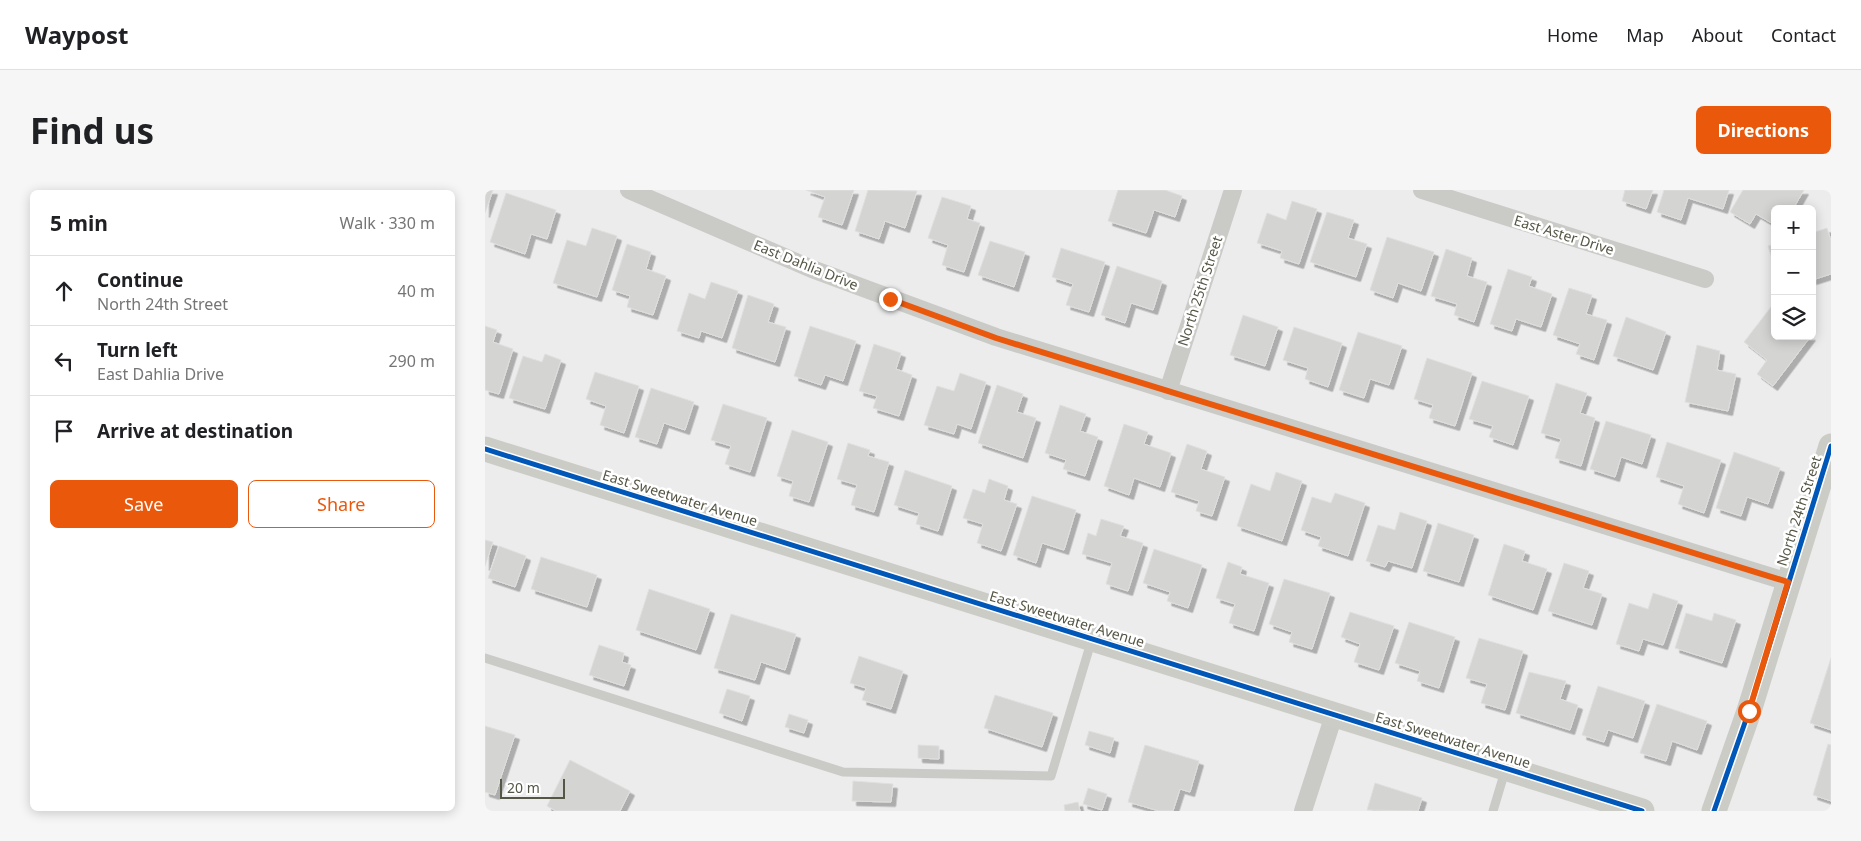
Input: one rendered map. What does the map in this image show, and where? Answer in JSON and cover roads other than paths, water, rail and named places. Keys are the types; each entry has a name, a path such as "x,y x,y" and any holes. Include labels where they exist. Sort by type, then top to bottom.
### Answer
{"street":[{"name":"East Dahlia Drive","path":"629,190 812,269 996,338 1788,582"},
{"name":"North 25th Street","path":"1168,391 1233,190"},
{"name":"East Aster Drive","path":"1422,190 1705,279"},
{"name":"North 24th Street","path":"1714,811 1749,711 1831,446"},
{"name":"East Sweetwater Avenue","path":"485,449 1642,811"},
{"path":"1303,811 1334,715"}],"lane":[{"path":"485,658 843,772 1051,776 1092,639"},
{"path":"1493,811 1506,768"}]}
